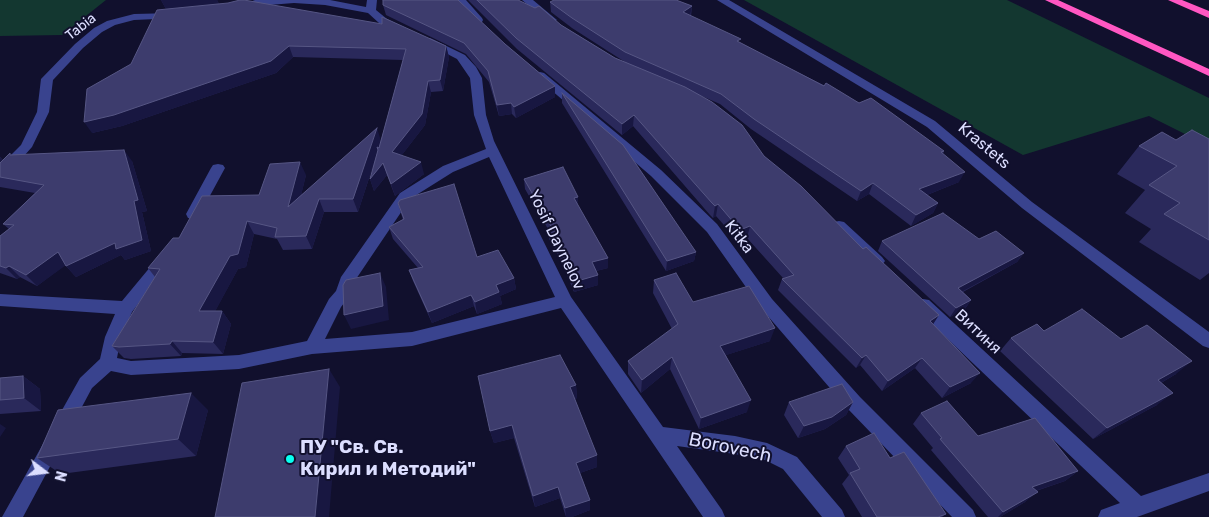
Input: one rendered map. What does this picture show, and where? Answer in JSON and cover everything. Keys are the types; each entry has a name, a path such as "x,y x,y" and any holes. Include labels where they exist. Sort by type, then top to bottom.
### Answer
{"highway":[{"path":"1050,0 1209,73"},
{"path":"1173,0 1209,15"}],"street":[{"path":"233,9 255,3 294,0 372,5"},
{"path":"461,0 465,7 492,32"},
{"path":"527,0 560,26"},
{"name":"Krastets","path":"722,0 931,124 1027,205 1209,341"},
{"name":"Yosif Daynelov","path":"372,5 383,21 461,57 470,67 476,78 480,115 493,151 565,301 660,435 715,517"},
{"name":"Tabia","path":"0,174 26,146 43,112 47,79 78,46 98,30 111,23 134,17 186,14"},
{"name":"Kitka","path":"526,63 656,173 712,228 772,310 854,402 966,517"},
{"path":"312,347 335,303 343,294 351,274 405,196 448,169 493,151"},
{"path":"187,227 218,168"},
{"path":"826,213 891,274"},
{"path":"12,517 86,383 108,363 112,337 126,308 178,244"},
{"name":"Витиня","path":"913,295 1137,506"},
{"path":"0,300 126,308"},
{"path":"108,363 131,368 239,362 312,347 412,339 565,301"},
{"name":"Borovech","path":"660,435 735,445 767,452 790,463 835,517"},
{"path":"1108,517 1209,482"}],"green space":[{"path":"0,0 106,0 62,35 0,36"},
{"path":"744,0 1007,0 1209,98 1209,146 1149,116 1023,155"}],"building":[{"path":"240,0 382,24 382,17 446,46 440,80 428,81 422,114 392,152 421,162 391,184 383,163 370,179 378,150 377,147 379,148 406,49 289,46 271,61 114,115 84,122 87,89 131,64 157,10 228,3"},
{"path":"383,0 458,0 505,44 555,86 514,107 511,103 497,105 488,71 464,43 383,5"},
{"path":"477,0 518,0 535,8 539,6 561,25 615,58 685,87 712,102 742,125 764,156 801,186 863,249 866,247 939,315 930,321 980,373 950,387 922,358 888,381 866,355 862,358 782,279 794,275 750,226 740,230 718,204 715,206 712,203 634,115 622,124 516,38"},
{"path":"554,0 676,0 692,6 683,12 741,39 737,41 824,86 826,83 859,103 871,98 944,151 941,152 965,172 919,189 938,203 916,215 873,183 861,191 754,119 721,94 625,52 550,2"},
{"path":"562,93 623,145 696,252 667,261"},
{"path":"377,128 353,199 319,199 306,236 275,237 277,228 247,221 238,254 230,256 199,311 222,311 213,342 172,341 170,344 112,346 160,269 148,268 173,238 179,238 202,196 259,195 270,164 300,162 288,207"},
{"path":"1192,130 1209,139 1209,240 1164,214 1180,203 1149,185 1177,166 1139,146 1162,132 1176,140"},
{"path":"124,150 138,200 134,201 142,240 116,249 115,243 66,266 58,252 26,275 9,266 6,268 0,266 0,236 14,225 3,224 44,185 0,177 0,163 10,153 10,155"},
{"path":"563,167 578,197 574,198 608,258 592,262 598,275 574,282 563,255 548,229 552,228 524,179"},
{"path":"454,184 477,257 498,250 514,278 496,285 499,292 475,302 471,295 428,312 409,270 423,267 389,227 404,219 398,203 400,200"},
{"path":"943,213 979,239 996,231 1024,253 958,288 971,300 956,308 882,241"},
{"path":"380,273 383,306 344,315 343,285 346,280"},
{"path":"676,273 693,302 749,286 775,328 720,346 751,400 701,418 672,357 642,380 628,361 678,324 654,280"},
{"path":"1082,309 1121,339 1147,325 1192,361 1158,380 1173,393 1107,428 1011,338 1037,324 1044,331"},
{"path":"560,355 576,385 570,387 597,455 576,463 590,500 565,508 558,487 533,496 512,425 490,431 478,376"},
{"name":"ПУ \"Св. Св. Кирил и Методий\"","path":"329,369 315,517 215,517 242,383"},
{"path":"23,376 24,398 0,400 0,378"},
{"path":"842,384 853,402 832,417 804,426 789,402"},
{"path":"191,393 178,439 37,458 58,410"},
{"path":"947,401 978,436 1035,418 1078,471 1032,487 1038,492 1003,512 940,439 942,438 921,413"},
{"path":"874,433 890,458 904,452 946,514 938,517 877,517 850,473 860,469 846,446"}],"place":[{"name":"ПУ \"Св. Св. Кирил и Методий\"","path":"290,459"}]}
